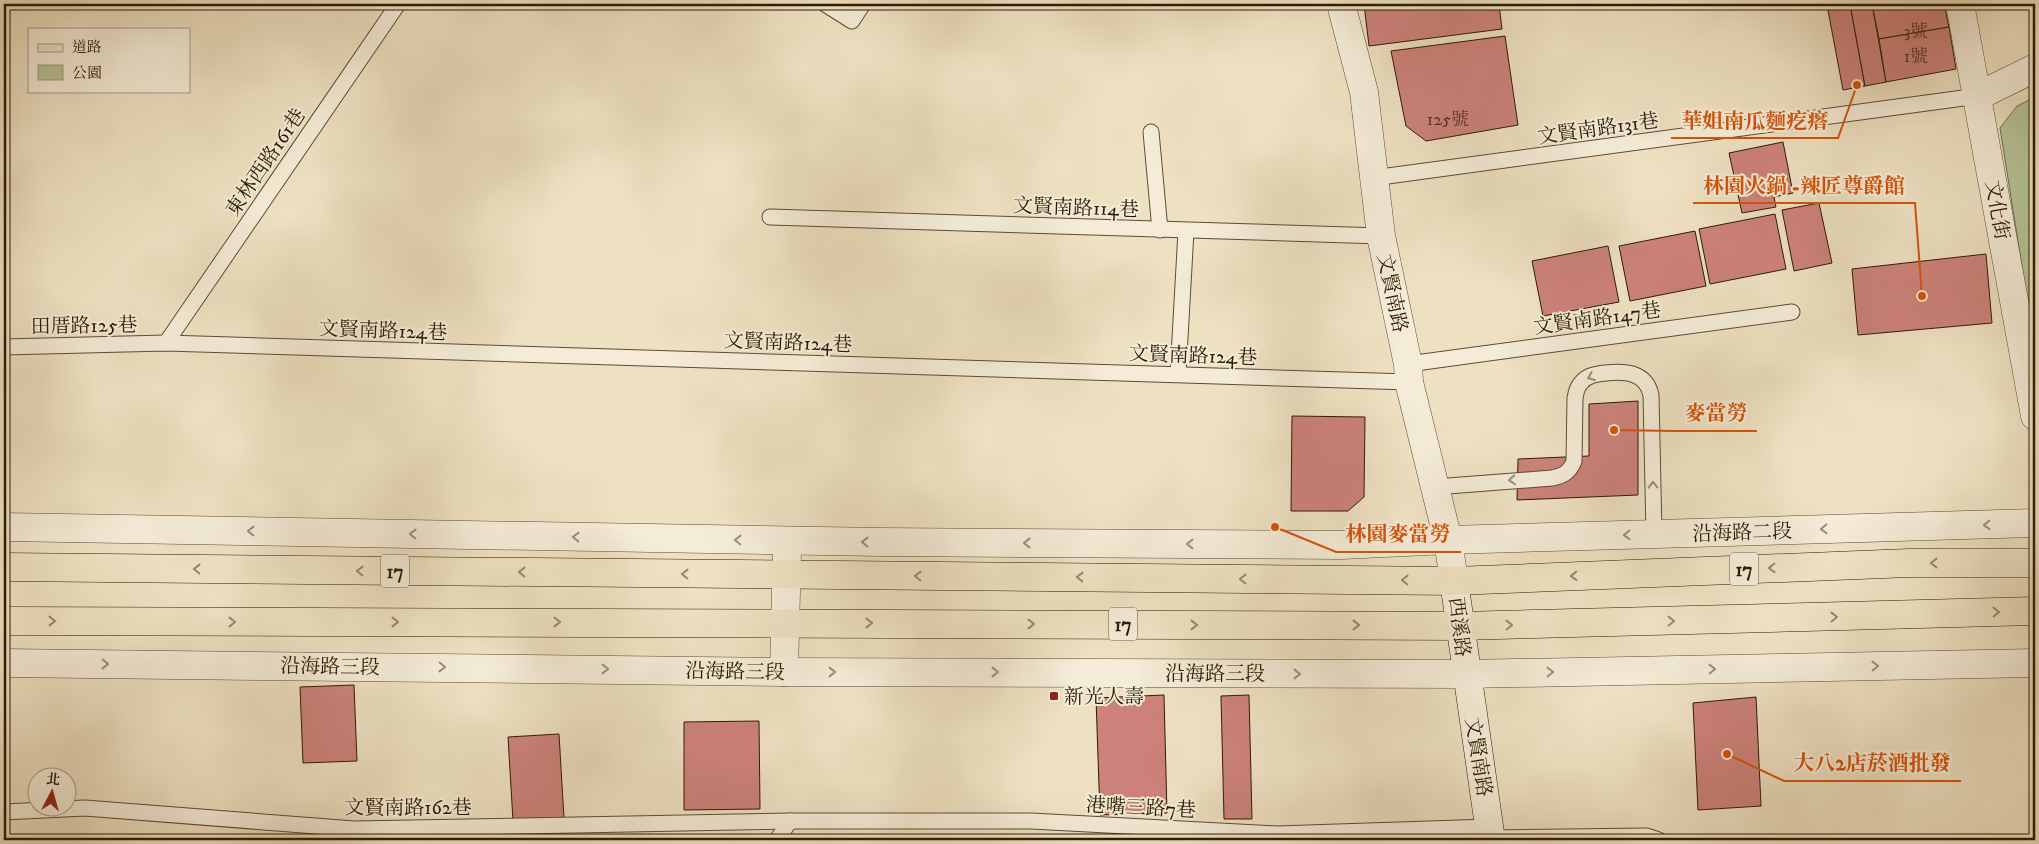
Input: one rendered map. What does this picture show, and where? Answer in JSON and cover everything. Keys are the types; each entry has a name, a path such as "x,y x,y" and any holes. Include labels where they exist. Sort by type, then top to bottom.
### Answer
{"main road":[{"name":"沿海路二段","path":"1454,580 1909,563 2035,563"},
{"name":"17","path":"4,567 1454,580"},
{"name":"17","path":"4,621 1460,626 2035,612"}],"street":[{"name":"文賢南路","path":"1342,4 1364,92 1381,236 1408,373 1448,540 1454,580"},
{"name":"文化街","path":"1960,4 2035,416"},
{"path":"1978,96 2035,68"},
{"name":"沿海路二段","path":"1448,540 2035,523"},
{"path":"4,527 787,541 1342,545 1448,540"},
{"path":"784,672 787,541"},
{"name":"西溪路","path":"1454,580 1466,674"},
{"name":"沿海路三段","path":"4,662 784,672 1466,674"},
{"path":"1466,674 2035,663"},
{"name":"文賢南路","path":"1466,674 1490,835"}],"lane":[{"name":"東林西路161巷","path":"166,343 398,4"},
{"path":"825,4 852,21 863,4"},
{"name":"文賢南路131巷","path":"1373,178 1978,96"},
{"path":"1150,132 1160,230"},
{"name":"文賢南路114巷","path":"770,217 1381,236"},
{"path":"1178,374 1186,231"},
{"name":"文賢南路147巷","path":"1408,373 1792,312"},
{"name":"田厝路125巷","path":"4,347 166,343"},
{"name":"文賢南路124巷","path":"166,343 1178,374 1408,373"},
{"path":"1435,487 1552,478 1565,474 1574,461 1575,398 1581,382 1595,374 1625,371 1644,382 1650,389 1654,534"},
{"name":"文賢南路162巷","path":"4,812 85,808 354,829 790,821"},
{"path":"777,840 790,821"},
{"name":"港嘴三路7巷","path":"790,821 1031,822 1277,837 1490,835"},
{"path":"1490,835 1647,836 1659,840"}],"green space":[{"path":"2035,97 2035,348 2000,128 2017,106"}],"building":[{"path":"1364,4 1499,4 1502,29 1369,46"},
{"path":"1850,4 1865,86 1843,90 1827,5"},
{"path":"1850,4 1872,4 1886,82 1865,86"},
{"path":"1872,4 1944,4 1949,27 1879,39"},
{"path":"1949,27 1956,69 1886,82 1879,39"},
{"path":"1505,36 1518,125 1426,141 1406,126 1391,51"},
{"path":"1783,142 1793,193 1774,197 1776,207 1742,213 1729,153"},
{"path":"1819,203 1832,263 1794,271 1782,210"},
{"path":"1775,214 1786,269 1710,284 1699,229"},
{"path":"1695,231 1706,286 1630,301 1619,246"},
{"path":"1608,246 1619,302 1543,316 1532,261"},
{"path":"1986,254 1992,323 1858,335 1852,269"},
{"path":"1638,401 1638,495 1517,500 1518,459 1589,456 1589,404"},
{"path":"1292,416 1365,417 1364,497 1348,511 1291,511"},
{"path":"354,685 357,761 303,763 300,687"},
{"path":"1164,695 1167,813 1100,815 1096,698"},
{"path":"1249,695 1252,819 1224,819 1221,696"},
{"path":"1756,697 1761,806 1698,810 1693,703"},
{"path":"759,721 760,809 684,810 684,722"},
{"path":"559,734 564,818 513,821 508,737"}],"place":[{"name":"華姐南瓜麵疙瘩","path":"1857,85"},
{"name":"林園火鍋 -辣匠尊爵館","path":"1922,296"},
{"name":"麥當勞","path":"1614,430"},
{"name":"林園麥當勞","path":"1275,527"},
{"name":"新光人壽","path":"1054,696"},
{"name":"大八2店菸酒批發","path":"1727,754"}]}
